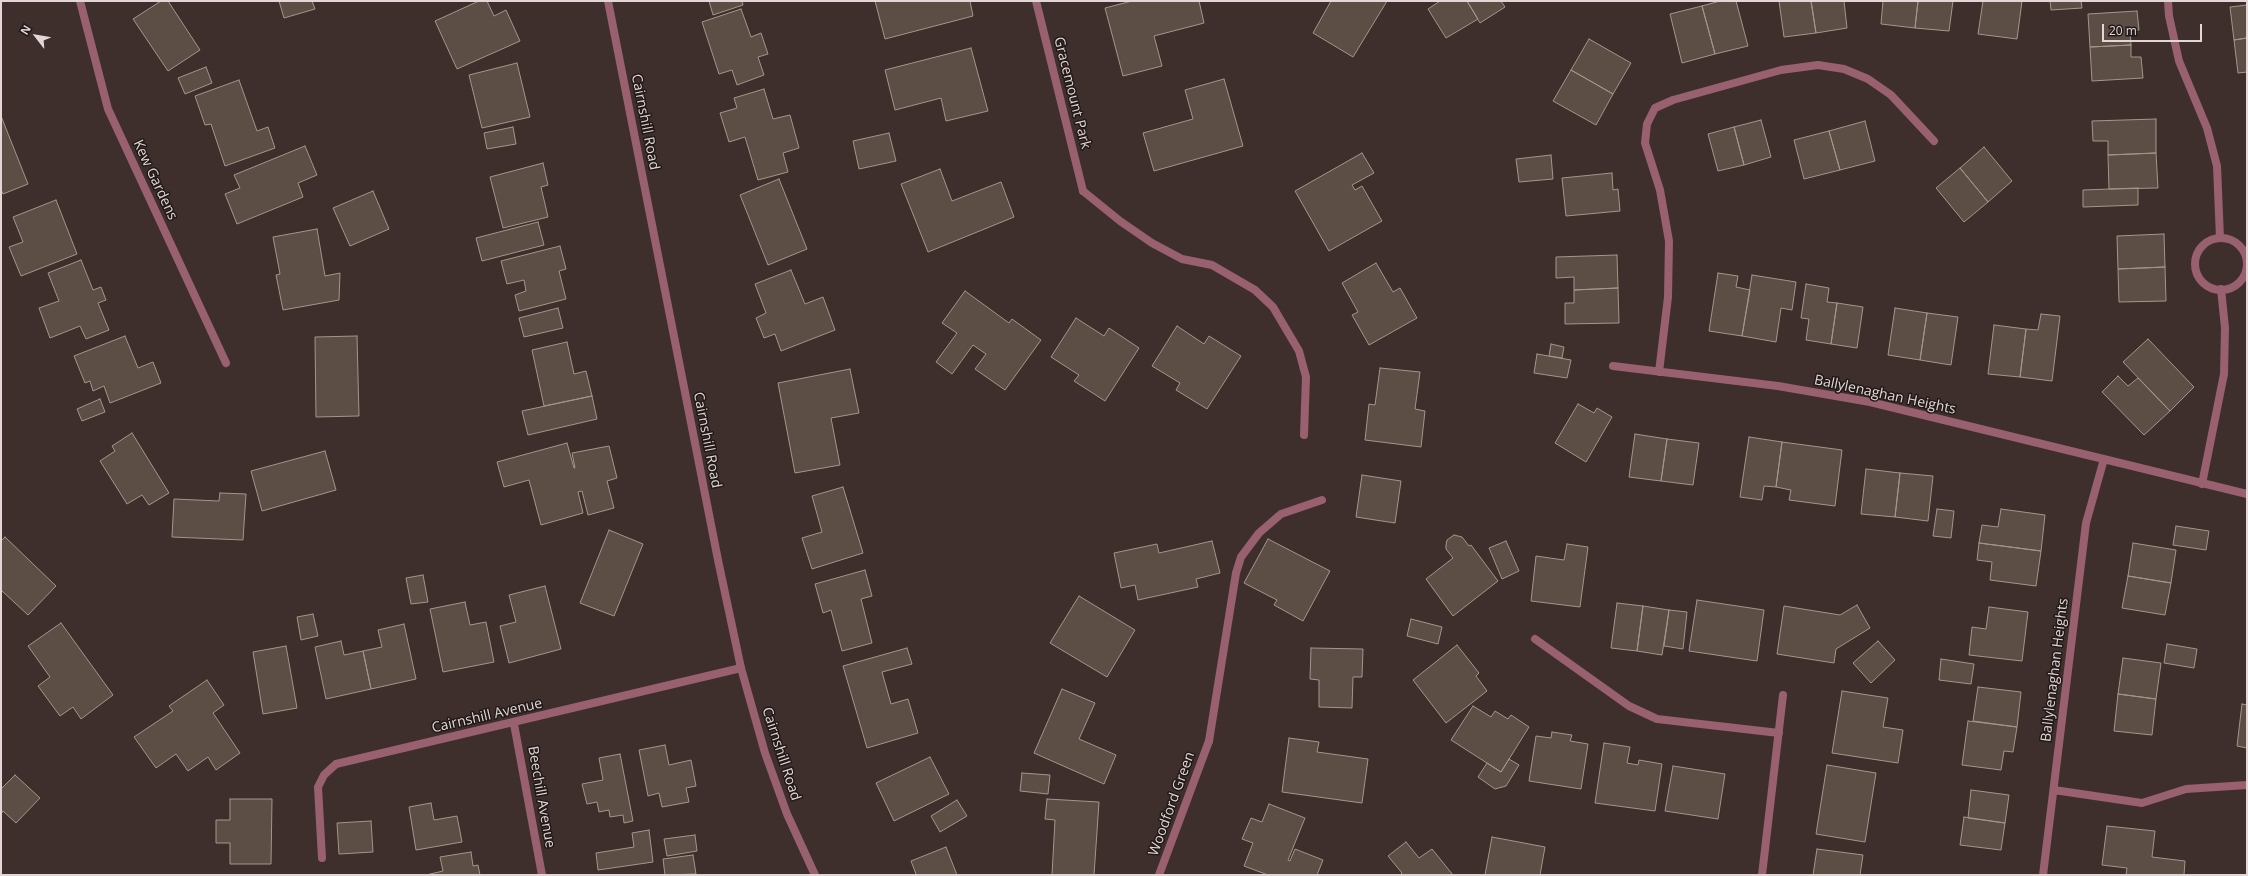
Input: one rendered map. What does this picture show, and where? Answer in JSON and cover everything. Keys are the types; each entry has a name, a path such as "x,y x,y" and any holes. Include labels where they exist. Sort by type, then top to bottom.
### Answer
{"street":[{"name":"Kew Gardens","path":"80,1 108,109 226,363"},
{"name":"Cairnshill Road","path":"608,1 718,560 741,668 767,760 787,814 815,875"},
{"name":"Gracemount Park","path":"1036,1 1083,191 1152,243 1182,259 1218,268 1254,290 1273,307 1299,351 1306,377 1304,435"},
{"path":"2168,1 2169,16 2179,61 2207,128 2217,166 2220,238"},
{"path":"1659,372 1668,297 1669,241 1660,190 1645,143 1647,124 1655,108 1673,100 1781,70 1818,65 1844,69 1868,78 1891,95 1934,141"},
{"path":"2214,238 2226,238 2236,243 2244,251 2247,263 2245,274 2238,283 2227,289 2221,289 2216,290 2205,285 2198,276 2194,265 2197,253 2204,244 2214,238"},
{"path":"2202,484 2224,374 2225,328 2221,289"},
{"name":"Ballylenaghan Heights","path":"1613,366 1778,386 1870,402 2247,494"},
{"name":"Ballylenaghan Heights","path":"2043,875 2086,523 2104,459"},
{"name":"Woodford Green","path":"1159,875 1209,741 1236,573 1241,557 1259,533 1281,514 1322,500"},
{"path":"1535,638 1629,706 1657,719 1779,733"},
{"name":"Cairnshill Avenue","path":"322,858 318,788 324,775 336,764 514,724 741,668"},
{"path":"1762,875 1783,695"},
{"name":"Beechill Avenue","path":"514,724 542,875"},
{"path":"2054,790 2142,803 2186,789 2247,785"}],"building":[{"path":"161,1 168,1 200,50 168,71 133,19"},
{"path":"279,1 312,1 315,9 284,18"},
{"path":"479,1 487,1 494,16 506,10 520,41 457,69 435,21"},
{"path":"709,1 742,1 743,5 713,15"},
{"path":"875,1 970,1 973,16 885,39"},
{"path":"1132,1 1199,1 1204,23 1154,36 1162,66 1123,76 1105,8"},
{"path":"1331,1 1387,1 1353,57 1313,33"},
{"path":"1440,1 1467,1 1478,19 1446,38 1428,9"},
{"path":"1467,1 1501,1 1505,7 1480,23"},
{"path":"1720,1 1736,1 1748,46 1715,54 1702,6"},
{"path":"1779,1 1811,1 1816,33 1784,37"},
{"path":"1811,1 1844,1 1847,28 1816,33"},
{"path":"1883,1 1918,1 1915,28 1881,24"},
{"path":"1918,1 1953,1 1949,31 1915,28"},
{"path":"1983,1 2022,1 2017,39 1978,34"},
{"path":"2050,1 2081,1 2082,8 2051,10"},
{"path":"2247,5 2247,38 2234,40 2230,7"},
{"path":"1702,6 1715,54 1682,63 1670,14"},
{"path":"741,9 751,37 761,33 768,54 758,57 764,75 737,85 732,70 719,74 702,22"},
{"path":"2137,11 2139,30 2130,30 2131,45 2090,47 2088,14"},
{"path":"2247,38 2247,72 2238,73 2234,40"},
{"path":"1589,39 1631,63 1613,94 1571,70"},
{"path":"2131,45 2131,57 2141,57 2143,78 2092,81 2090,47"},
{"path":"971,48 988,111 946,121 941,98 895,110 885,70"},
{"path":"517,63 530,117 482,128 469,75"},
{"path":"206,67 212,83 185,94 178,78"},
{"path":"1571,70 1613,94 1596,125 1553,101"},
{"path":"1224,79 1243,146 1154,171 1143,133 1193,119 1185,90"},
{"path":"239,80 257,131 268,127 275,148 225,166 211,124 205,125 195,96"},
{"path":"764,89 773,119 790,115 799,148 783,153 788,172 758,180 745,137 729,142 720,113 737,108 734,98"},
{"path":"1,116 28,184 3,194 1,190"},
{"path":"2156,119 2156,153 2108,155 2108,141 2093,141 2092,121"},
{"path":"1761,120 1771,157 1744,165 1734,127"},
{"path":"1865,121 1875,161 1840,170 1829,131"},
{"path":"513,127 516,144 487,149 484,133"},
{"path":"1734,127 1744,165 1718,171 1708,134"},
{"path":"1829,131 1840,170 1804,179 1794,140"},
{"path":"889,133 896,161 859,169 853,141"},
{"path":"305,146 317,175 298,183 303,197 237,224 225,194 240,188 234,175"},
{"path":"1984,147 2012,181 1988,202 1960,168"},
{"path":"1362,153 1374,173 1352,185 1355,190 1362,186 1382,221 1329,251 1295,191"},
{"path":"2156,153 2158,188 2109,189 2108,155"},
{"path":"1551,155 1553,179 1519,182 1516,159"},
{"path":"543,163 548,185 541,187 548,217 503,228 490,177"},
{"path":"1960,168 1988,202 1964,222 1936,188"},
{"path":"940,169 952,201 1001,182 1014,217 928,252 901,184"},
{"path":"1612,173 1613,190 1618,189 1620,211 1566,216 1562,178"},
{"path":"779,179 807,249 768,265 740,195"},
{"path":"2138,188 2138,205 2083,207 2083,190"},
{"path":"373,191 389,229 350,246 333,208"},
{"path":"56,200 77,254 21,276 9,247 23,242 13,217"},
{"path":"538,222 544,245 482,261 476,238"},
{"path":"317,229 325,276 340,273 339,300 283,310 276,275 280,274 273,237"},
{"path":"2164,234 2165,267 2118,269 2117,236"},
{"path":"560,246 566,269 559,271 566,299 519,311 515,295 526,291 524,280 507,284 501,261"},
{"path":"1617,255 1618,288 1574,290 1574,277 1556,278 1556,257"},
{"path":"81,260 93,290 101,287 106,300 98,303 109,330 86,339 80,326 50,338 39,308 59,301 48,273"},
{"path":"1376,263 1393,292 1400,288 1417,318 1369,345 1352,315 1358,312 1342,283"},
{"path":"2165,267 2166,301 2119,302 2118,269"},
{"path":"791,270 805,304 823,297 835,330 781,351 775,334 764,338 756,318 766,313 755,284"},
{"path":"1718,273 1738,276 1736,287 1750,290 1742,336 1709,331"},
{"path":"1752,275 1796,282 1792,310 1781,308 1776,342 1742,336"},
{"path":"1806,284 1829,288 1827,302 1837,303 1831,344 1806,340 1809,319 1801,318"},
{"path":"1618,288 1619,323 1565,324 1565,303 1574,303 1574,290"},
{"path":"965,291 1009,323 1012,319 1041,340 1005,390 975,369 986,354 973,345 952,374 936,362 957,333 942,323"},
{"path":"1837,303 1863,307 1857,348 1831,344"},
{"path":"558,308 563,328 524,337 519,318"},
{"path":"1895,308 1927,313 1920,360 1888,355"},
{"path":"1927,313 1958,317 1951,365 1920,360"},
{"path":"2041,314 2060,316 2052,381 2020,377 2026,329 2038,330"},
{"path":"1076,318 1104,336 1109,328 1139,348 1105,401 1074,381 1079,375 1051,357"},
{"path":"1994,325 2026,329 2020,377 1988,374"},
{"path":"1177,326 1204,344 1209,336 1241,356 1207,409 1176,390 1180,383 1152,366"},
{"path":"125,336 138,368 153,362 161,383 110,403 104,386 93,391 90,381 85,383 74,356"},
{"path":"357,336 359,416 316,417 315,337"},
{"path":"2148,339 2194,387 2170,411 2123,362"},
{"path":"567,342 574,374 586,371 592,396 544,406 532,350"},
{"path":"1551,344 1564,347 1562,358 1549,356"},
{"path":"1537,354 1571,360 1567,378 1534,373"},
{"path":"1380,368 1420,372 1415,409 1425,411 1421,447 1365,440 1369,404 1375,405"},
{"path":"850,369 859,413 831,418 840,465 795,473 778,383"},
{"path":"2118,376 2128,386 2138,378 2170,411 2144,435 2102,392"},
{"path":"592,396 597,419 528,435 522,411"},
{"path":"100,399 105,412 82,421 77,409"},
{"path":"1578,404 1594,413 1597,408 1612,417 1586,462 1555,443"},
{"path":"132,433 169,493 149,505 142,495 127,504 100,461 115,451 112,446"},
{"path":"1635,434 1667,439 1661,481 1629,477"},
{"path":"1749,437 1782,442 1776,487 1764,486 1762,500 1740,497"},
{"path":"1667,439 1699,443 1693,485 1661,481"},
{"path":"1782,442 1842,450 1835,506 1789,500 1791,490 1776,487"},
{"path":"567,443 574,468 572,453 609,446 617,478 607,481 614,508 588,515 582,491 578,492 583,513 541,525 529,480 504,487 497,462"},
{"path":"325,451 336,490 262,511 251,471"},
{"path":"1866,469 1900,473 1895,517 1861,514"},
{"path":"1900,473 1933,476 1928,521 1895,517"},
{"path":"1362,475 1401,481 1395,523 1356,517"},
{"path":"843,487 863,553 812,569 802,538 822,532 812,496"},
{"path":"220,493 246,494 243,540 172,537 174,499 219,501"},
{"path":"1937,509 1954,511 1951,538 1933,536"},
{"path":"2001,509 2045,515 2041,551 1979,543 1982,525 1998,527"},
{"path":"2176,526 2209,531 2206,550 2173,545"},
{"path":"609,530 643,544 614,616 580,603"},
{"path":"1454,535 1462,537 1469,546 1471,545 1498,581 1453,616 1426,579 1453,558 1446,549 1446,545 1447,540"},
{"path":"5,537 56,586 28,615 1,590 1,541"},
{"path":"1268,539 1330,571 1303,621 1274,605 1277,600 1244,583"},
{"path":"1212,541 1220,573 1196,579 1198,587 1138,600 1135,585 1121,588 1114,553 1157,544 1159,553"},
{"path":"1506,541 1519,571 1502,579 1489,548"},
{"path":"1979,543 2041,551 2036,586 1990,580 1992,562 1977,560"},
{"path":"2133,543 2176,550 2171,583 2128,576"},
{"path":"1567,544 1588,547 1580,607 1531,601 1536,556 1564,560"},
{"path":"865,570 872,596 861,599 872,643 842,651 831,610 823,613 815,584"},
{"path":"423,575 428,602 411,604 406,578"},
{"path":"2128,576 2171,583 2165,615 2122,608"},
{"path":"545,586 561,649 509,663 500,626 516,622 509,595"},
{"path":"1079,596 1135,630 1107,677 1050,643"},
{"path":"1697,600 1764,610 1757,661 1689,651"},
{"path":"465,602 470,625 486,622 494,662 443,672 430,609"},
{"path":"1617,603 1643,606 1637,651 1611,648"},
{"path":"1857,605 1870,628 1836,649 1834,663 1777,654 1784,606 1840,615"},
{"path":"1643,606 1669,610 1662,655 1637,651"},
{"path":"1989,607 2028,612 2022,661 1969,655 1972,627 1986,629"},
{"path":"1669,610 1687,612 1683,649 1664,646"},
{"path":"313,614 318,636 301,640 297,617"},
{"path":"1411,619 1442,627 1438,644 1407,636"},
{"path":"61,623 113,695 81,719 73,707 60,716 38,686 50,677 28,646"},
{"path":"404,624 416,679 371,689 363,651 382,647 378,630"},
{"path":"341,641 344,655 363,651 371,689 326,699 315,647"},
{"path":"1878,641 1895,660 1871,683 1853,663"},
{"path":"2167,644 2197,649 2194,668 2164,663"},
{"path":"1457,645 1479,673 1476,676 1487,691 1446,723 1413,680"},
{"path":"286,646 297,708 263,714 253,652"},
{"path":"907,648 912,664 882,672 891,704 908,699 918,733 867,748 843,666"},
{"path":"1311,648 1363,649 1362,677 1353,677 1352,708 1319,707 1319,680 1310,679"},
{"path":"2123,658 2161,663 2156,699 2118,694"},
{"path":"1941,659 1974,664 1971,684 1939,680"},
{"path":"207,680 224,705 213,713 240,753 216,770 208,757 188,771 176,754 156,768 134,737 173,711 169,706"},
{"path":"1978,687 2021,692 2017,727 1973,721"},
{"path":"1062,689 1095,703 1079,739 1116,755 1104,784 1034,753"},
{"path":"1842,691 1888,698 1883,727 1903,730 1898,763 1832,753"},
{"path":"2118,694 2156,699 2152,735 2114,731"},
{"path":"2242,704 2247,705 2247,748 2237,746"},
{"path":"1473,706 1491,717 1495,711 1508,719 1511,715 1529,727 1501,772 1451,740"},
{"path":"1968,721 2017,727 2013,752 2004,751 2001,770 1962,765"},
{"path":"1552,732 1572,735 1570,741 1588,744 1581,789 1529,781 1536,736 1551,738"},
{"path":"1289,738 1319,742 1317,752 1368,759 1362,803 1282,792"},
{"path":"1604,743 1630,747 1627,763 1638,765 1639,760 1662,764 1655,811 1595,803"},
{"path":"665,745 669,765 691,760 696,786 686,788 689,802 662,807 659,793 648,796 639,750"},
{"path":"620,754 633,821 624,823 623,815 610,817 609,810 599,812 597,802 587,804 582,784 603,780 599,758"},
{"path":"930,757 949,794 894,821 876,783"},
{"path":"1509,759 1519,765 1506,786 1495,789 1478,777 1487,763 1501,772"},
{"path":"1827,765 1876,773 1865,842 1816,834"},
{"path":"1673,766 1725,774 1718,819 1665,811"},
{"path":"1022,773 1050,775 1048,794 1020,791"},
{"path":"15,775 40,798 16,823 3,811 1,814 1,789"},
{"path":"1971,790 2009,795 2005,823 1968,818"},
{"path":"230,799 272,799 271,864 230,864 230,843 216,843 216,820 230,820"},
{"path":"1047,799 1099,802 1094,875 1052,875 1055,820 1045,819"},
{"path":"957,800 967,816 940,832 931,816"},
{"path":"431,803 434,820 457,816 462,842 416,850 409,807"},
{"path":"1269,804 1305,818 1288,860 1290,861 1295,849 1323,860 1317,875 1268,875 1244,866 1253,843 1242,839 1251,818 1262,822"},
{"path":"1964,817 2005,823 2001,850 1960,845"},
{"path":"371,821 373,852 339,854 337,823"},
{"path":"2107,826 2155,831 2152,857 2185,861 2184,875 2126,875 2127,868 2102,865"},
{"path":"649,830 653,862 598,870 596,853 634,847 632,833"},
{"path":"695,835 697,851 667,856 664,839"},
{"path":"1492,837 1545,847 1540,875 1485,875"},
{"path":"1406,842 1419,858 1432,849 1453,875 1400,875 1402,873 1388,856"},
{"path":"946,847 957,875 913,875 916,874 911,861"},
{"path":"1817,849 1863,855 1860,875 1813,875"},
{"path":"471,852 473,866 478,865 480,875 426,875 443,871 440,857"},
{"path":"693,855 696,874 665,875 663,859"}]}
